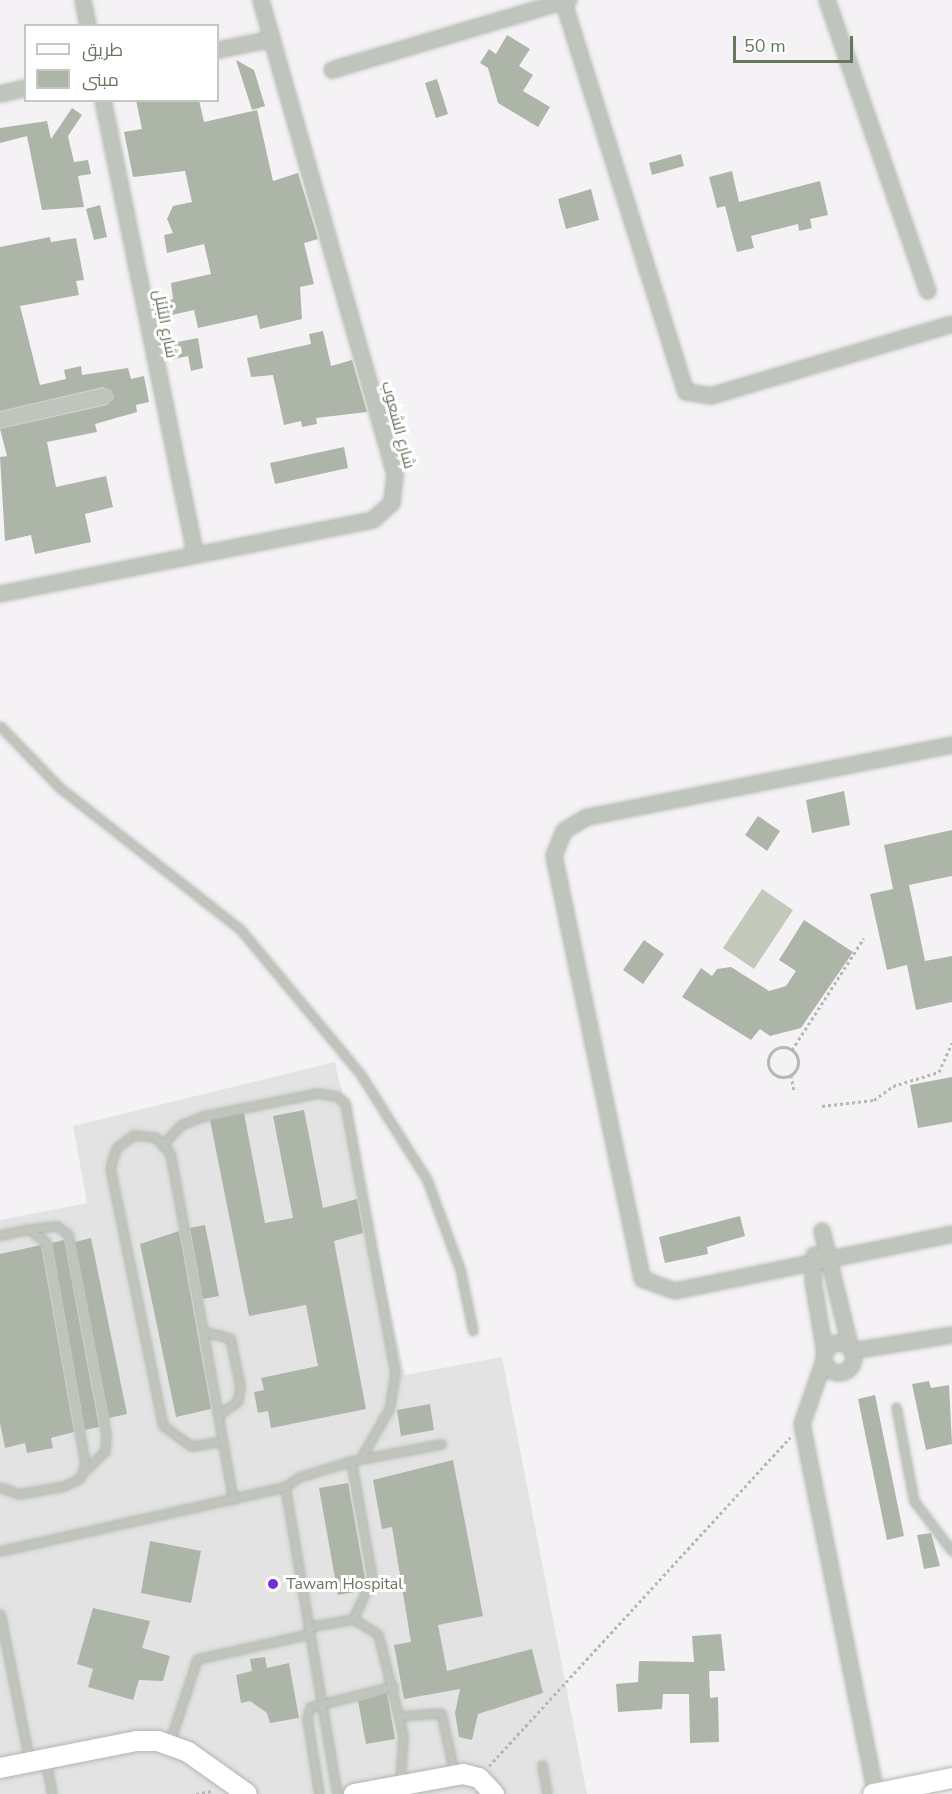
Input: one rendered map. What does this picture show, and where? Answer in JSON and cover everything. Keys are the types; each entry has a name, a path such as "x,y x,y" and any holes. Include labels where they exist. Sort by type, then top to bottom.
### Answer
{"street":[{"path":"83,0 88,24"},
{"name":"شارع الشعوب","path":"0,594 373,520 387,510 396,493 261,0"},
{"path":"827,0 928,291"},
{"path":"332,70 565,1 686,392 705,398 952,324"},
{"path":"219,50 272,39"},
{"path":"0,94 24,88"},
{"name":"شارع البُلْبُل","path":"103,102 195,554"},
{"path":"0,420 105,396"},
{"path":"952,745 587,817 570,824 555,847 642,1279 675,1291 952,1234"},
{"path":"818,1232 825,1357 836,1373"},
{"path":"820,1261 852,1355"},
{"path":"810,1395 836,1373 852,1355 952,1335"},
{"path":"852,1355 837,1343 825,1357 810,1395 802,1424 875,1794 952,1778"},
{"path":"0,1768 136,1741 170,1744 247,1794"},
{"path":"354,1794 455,1775 479,1778 494,1794"}],"lane":[{"path":"0,726 60,788 240,929 361,1075 398,1128 436,1200 473,1331"},
{"path":"164,1143 181,1125 203,1116 317,1093 345,1103 394,1373 388,1409 360,1459"},
{"path":"222,1441 191,1446 163,1426 112,1179 111,1157 123,1140 144,1134 164,1143 173,1165 233,1500"},
{"path":"0,1235 57,1226 68,1234 106,1434 105,1451 84,1472 64,1486 18,1494 0,1487"},
{"path":"28,1229 46,1242 84,1472"},
{"path":"203,1331 230,1338 240,1386 238,1401 218,1415"},
{"path":"896,1407 914,1501 952,1551"},
{"path":"0,1551 233,1500 285,1487 299,1477 351,1461 441,1444"},
{"path":"351,1461 372,1578 353,1619"},
{"path":"285,1487 337,1794"},
{"path":"0,1614 3,1640 37,1760 52,1794"},
{"path":"170,1744 197,1659 214,1651 309,1631 353,1619 378,1634 393,1686 404,1747 399,1784"},
{"path":"319,1794 307,1718 310,1707 321,1702 393,1686"},
{"path":"399,1716 441,1713 455,1775"},
{"path":"542,1765 547,1794"}],"path":[{"path":"792,1050 864,938"},
{"path":"822,1106 874,1100 893,1086 939,1072 952,1043"},
{"path":"791,1076 770,1072 768,1058 778,1047 792,1050"},
{"path":"792,1050 798,1063 791,1076 794,1092"},
{"path":"479,1778 802,1424"}],"shaded area":[{"path":"762,889 793,910 754,969 723,948"},
{"name":"Tawam Hospital","path":"335,1062 405,1375 502,1357 587,1794 0,1794 0,1220 87,1203 73,1126"}],"building":[{"path":"507,35 530,49 519,66 533,75 523,91 550,107 538,127 498,103 488,68 480,63 489,49 496,54"},
{"path":"236,60 254,70 265,106 252,110"},
{"path":"437,79 448,114 436,118 425,83"},
{"path":"136,102 199,102 204,122 257,110 273,181 298,173 318,239 304,243 314,284 300,287 302,319 260,329 257,315 198,328 194,310 163,317 160,303 173,299 171,283 211,274 204,244 167,253 164,235 173,233 167,219 173,206 192,202 185,171 133,177 124,132 142,129"},
{"path":"72,108 82,115 68,136 74,162 88,160 91,174 78,176 84,207 42,210 27,136 0,143 0,128 47,121 51,139"},
{"path":"681,154 684,166 652,175 649,163"},
{"path":"732,171 739,202 820,181 828,215 810,219 812,228 799,231 798,224 751,236 754,248 737,252 725,206 717,208 709,177"},
{"path":"591,189 599,220 566,229 558,199"},
{"path":"100,205 107,237 94,240 86,209"},
{"path":"50,237 51,242 76,238 84,280 76,281 79,295 20,306 40,385 66,379 64,370 81,366 82,375 128,368 131,379 144,376 149,402 136,405 137,412 95,424 97,432 47,442 56,487 106,476 113,507 85,514 91,542 35,554 31,535 5,541 0,457 7,456 0,429 107,405 114,398 111,390 103,387 0,411 0,247"},
{"path":"323,331 331,366 352,360 367,412 316,418 317,424 302,427 301,421 284,425 273,375 251,377 247,358 311,344 309,334"},
{"path":"198,338 203,368 191,371 188,356 170,360 167,344"},
{"path":"344,447 348,468 275,484 270,463"},
{"path":"844,791 850,825 812,833 806,800"},
{"path":"758,816 780,831 767,851 745,835"},
{"path":"952,830 952,876 909,885 925,961 952,956 952,1002 916,1010 907,965 887,970 870,894 893,889 884,845"},
{"path":"804,920 853,952 801,1028 770,1036 760,1029 751,1040 682,997 701,968 712,976 717,969 731,967 769,991 786,986 796,971 779,960"},
{"path":"644,940 664,954 643,984 623,970"},
{"path":"952,1077 952,1122 918,1128 910,1085"},
{"path":"304,1110 323,1208 357,1199 363,1233 334,1241 366,1409 271,1428 268,1411 258,1413 254,1392 264,1390 261,1378 318,1366 306,1305 249,1316 210,1120 244,1113 265,1223 293,1218 273,1116"},
{"path":"740,1216 745,1236 707,1247 708,1254 665,1263 659,1237"},
{"path":"205,1225 219,1296 203,1299 190,1228"},
{"path":"179,1231 211,1409 176,1417 140,1244"},
{"path":"91,1238 127,1414 109,1418 75,1242"},
{"path":"64,1240 99,1427 85,1430 52,1243"},
{"path":"41,1245 74,1432 51,1438 53,1448 27,1453 25,1443 5,1448 0,1423 0,1254"},
{"path":"929,1381 931,1388 949,1385 952,1444 926,1450 912,1384"},
{"path":"875,1395 904,1536 887,1540 858,1399"},
{"path":"430,1404 434,1430 401,1436 397,1410"},
{"path":"453,1460 483,1616 438,1625 447,1671 532,1649 543,1693 478,1714 472,1740 459,1737 455,1713 460,1689 404,1699 394,1645 411,1642 392,1527 382,1529 373,1480"},
{"path":"348,1483 365,1579 360,1591 338,1595 319,1488"},
{"path":"931,1533 940,1566 924,1569 917,1535"},
{"path":"150,1541 201,1551 191,1603 141,1593"},
{"path":"93,1608 150,1621 142,1648 170,1656 163,1681 139,1680 133,1700 88,1687 93,1669 77,1664"},
{"path":"721,1634 725,1671 709,1671 710,1698 718,1697 719,1742 690,1743 689,1694 663,1694 662,1709 618,1712 616,1684 638,1682 639,1661 694,1662 692,1636"},
{"path":"265,1657 267,1668 289,1663 299,1718 270,1723 267,1713 250,1701 241,1703 236,1675 252,1671 250,1659"},
{"path":"387,1693 395,1739 366,1744 358,1701"}],"place":[{"name":"Tawam Hospital","path":"273,1584"}]}
